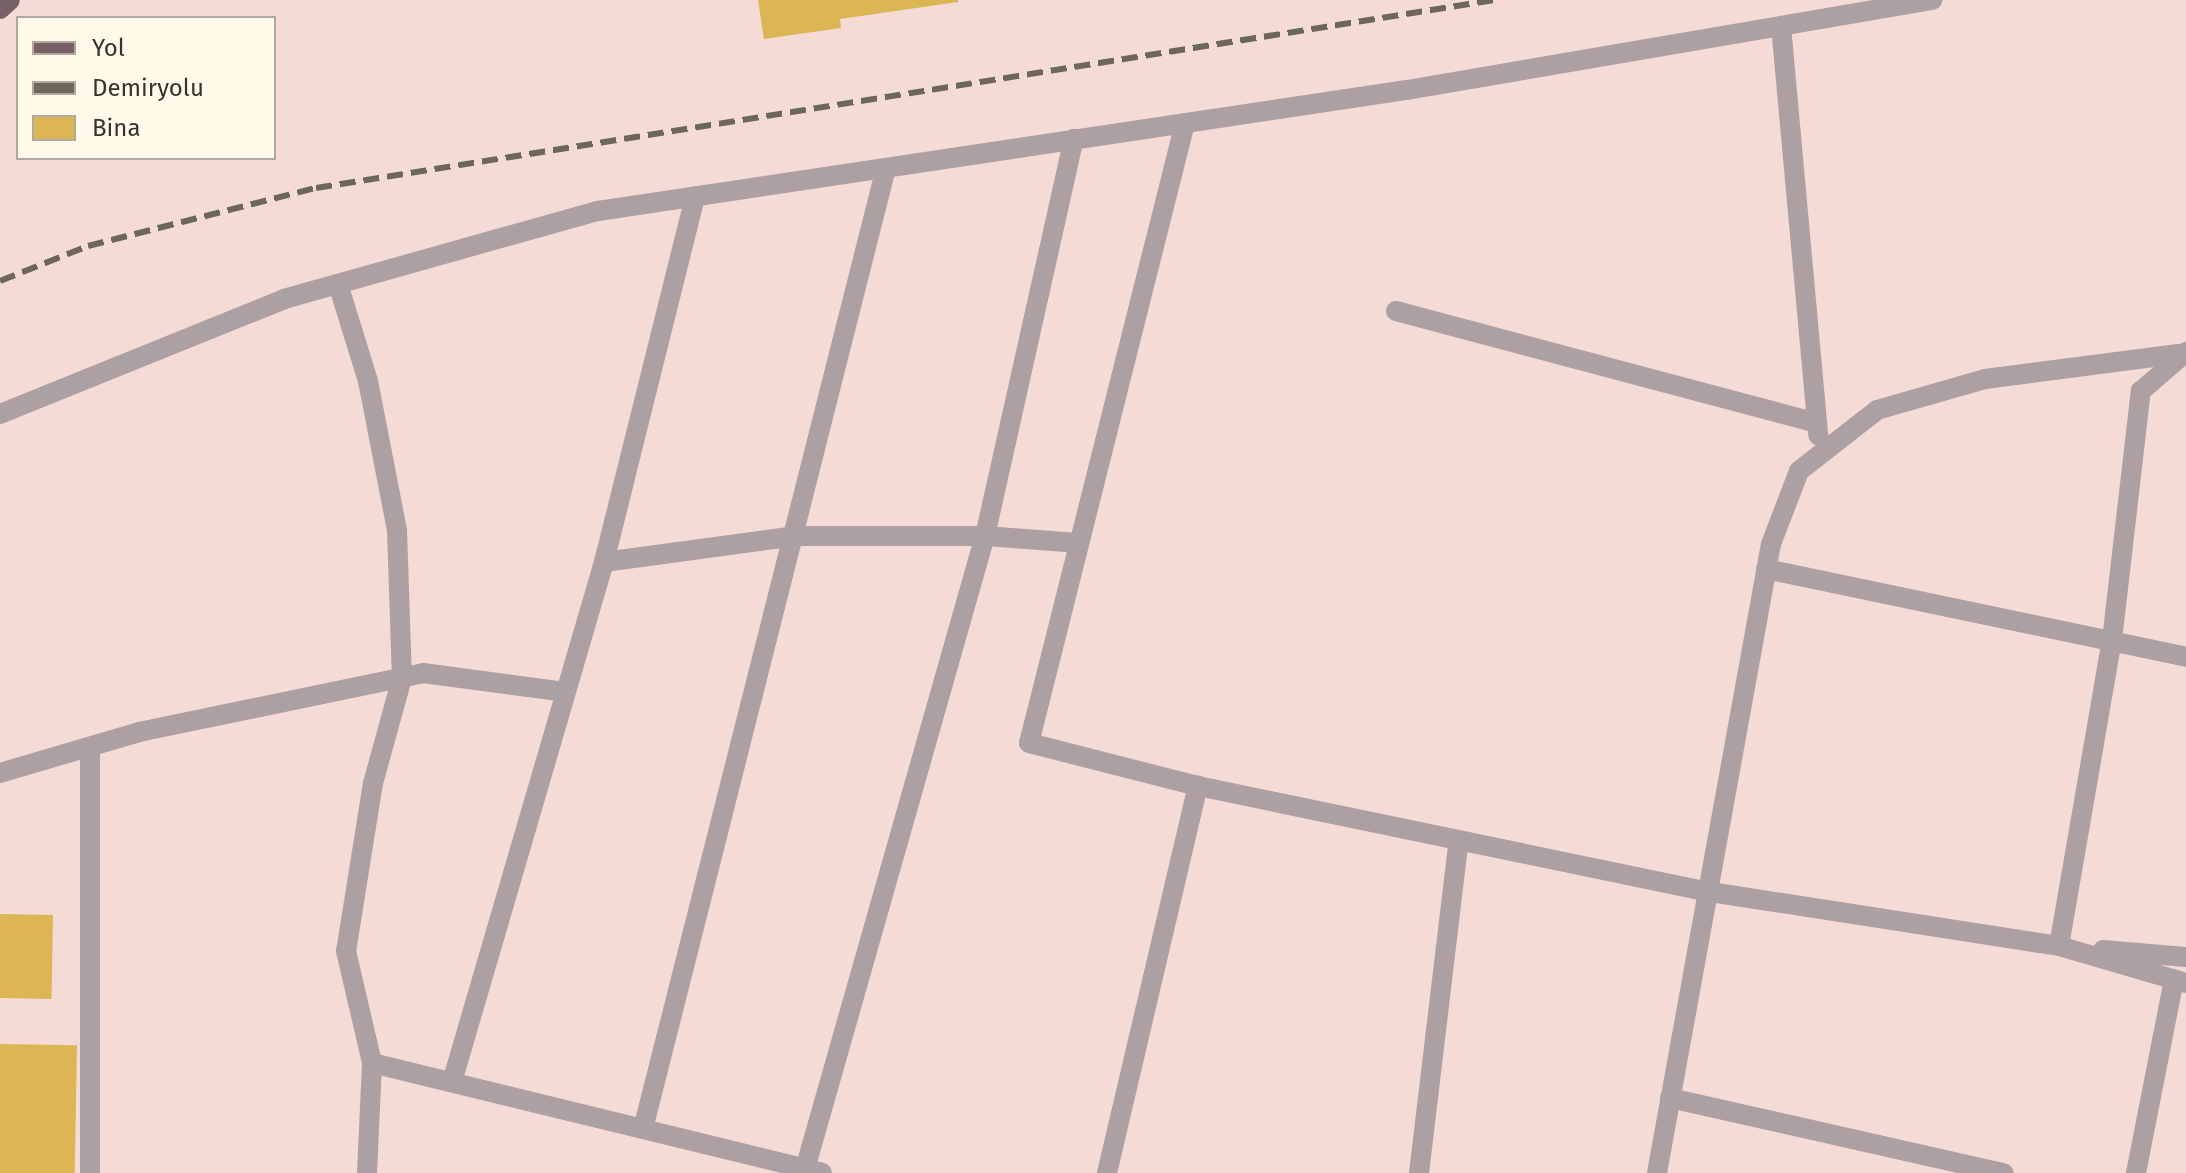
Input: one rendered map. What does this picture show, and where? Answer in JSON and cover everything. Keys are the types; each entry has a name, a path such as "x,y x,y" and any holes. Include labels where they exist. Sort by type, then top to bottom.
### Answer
{"main road":[{"path":"0,9 10,0"}],"street":[{"path":"0,414 284,299 598,211 1185,123 1932,0"},
{"path":"1781,26 1819,455"},
{"path":"1185,123 1029,743 1198,786 1704,891 2059,946 2186,957"},
{"path":"372,1063 814,1171 985,536 1074,139"},
{"path":"643,1129 796,536 886,168"},
{"path":"452,1082 604,562 695,196"},
{"path":"338,284 368,381 397,530 402,678 373,783 346,951 372,1063 367,1173"},
{"path":"1396,311 1816,423"},
{"path":"1657,1173 1704,891 1766,569 1799,471 1877,410 1985,379 2182,353"},
{"path":"2059,946 2112,640 2141,391 2182,353"},
{"path":"604,562 796,536 985,536 1079,543"},
{"path":"1766,569 2186,657"},
{"path":"0,773 90,747 423,673 565,692"},
{"path":"90,747 90,1173"},
{"path":"1107,1173 1198,786"},
{"path":"1419,1173 1459,840"},
{"path":"2059,946 2180,982 2136,1173"},
{"path":"1670,1098 2004,1173"}],"shaded area":[{"path":"0,0 2186,0 2186,1173 0,1173"}],"building":[{"path":"758,0 958,2 840,19 841,28 764,39"},
{"path":"0,914 53,915 52,999 0,998"},
{"path":"0,1044 77,1045 75,1173 0,1173"}],"railway":[{"path":"0,281 88,246 316,188 1494,0"}]}
